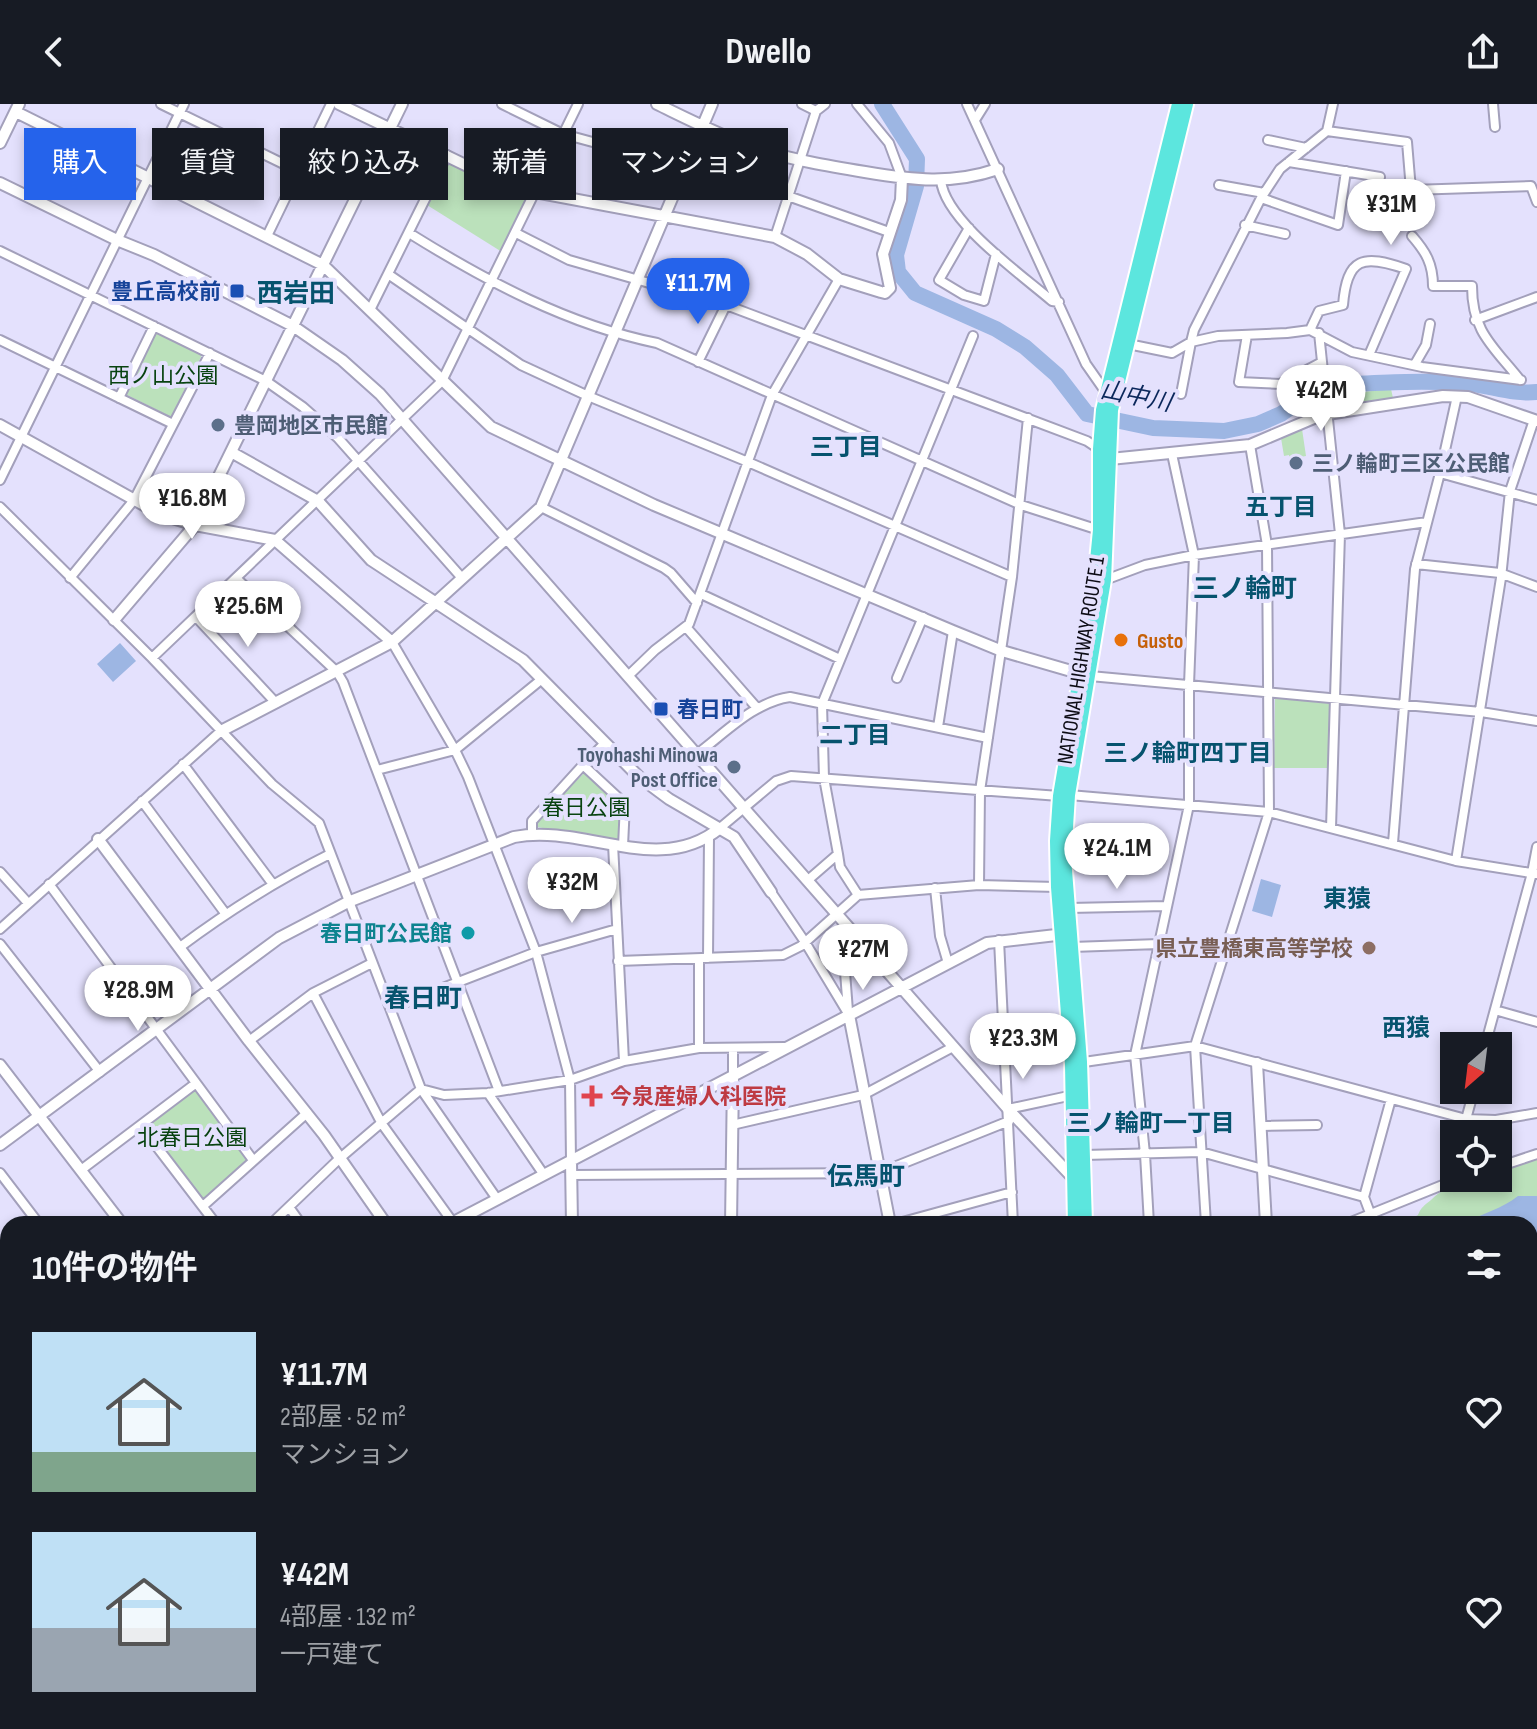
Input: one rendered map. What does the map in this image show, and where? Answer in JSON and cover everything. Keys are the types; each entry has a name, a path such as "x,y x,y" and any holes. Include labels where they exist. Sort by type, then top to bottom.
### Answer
{"highway":[{"name":"NATIONAL HIGHWAY ROUTE 1","path":"1085,675 1099,530 1099,449 1178,104"},
{"name":"NATIONAL HIGHWAY ROUTE 1","path":"1111,394 1128,344 1187,104"},
{"name":"NATIONAL HIGHWAY ROUTE 1","path":"1069,938 1057,887 1064,796 1105,580 1110,459 1105,432"},
{"name":"NATIONAL HIGHWAY ROUTE 1","path":"1064,796 1069,938 1084,1155 1075,1216"},
{"name":"NATIONAL HIGHWAY ROUTE 1","path":"1076,1063 1073,1095 1085,1216"}],"street":[{"path":"161,104 280,162"},
{"path":"0,480 184,104"},
{"path":"319,128 331,104"},
{"path":"339,104 390,128 402,104"},
{"path":"502,104 551,128"},
{"path":"566,128 578,104"},
{"path":"657,104 759,149 801,160 902,178 941,180 971,178 998,169"},
{"path":"703,126 712,104"},
{"path":"802,104 816,111"},
{"path":"825,104 816,111 788,196 889,232"},
{"path":"576,200 775,237 807,254 839,279 881,292 889,290 883,254 901,200 902,178 889,143 857,104"},
{"path":"967,104 1086,364 1111,394"},
{"path":"975,120 985,104"},
{"path":"1181,394 1194,330 1237,247 1245,225 1280,169 1327,131 1333,104"},
{"path":"1493,104 1495,127"},
{"path":"0,143 17,108 148,178 323,265 491,427 654,505 1002,651 1085,675 1481,712 1537,721"},
{"path":"1327,131 1407,142 1411,190 1531,186 1537,202"},
{"path":"1268,140 1306,148"},
{"path":"1289,162 1380,177"},
{"path":"1219,185 1262,196 1338,225 1346,171"},
{"path":"941,180 941,189 952,208 980,242 1052,301 1059,302"},
{"path":"0,183 154,255 293,326 342,360 380,394 837,913 1008,1115 1080,1182"},
{"path":"267,236 284,200"},
{"path":"114,620 195,525 355,200"},
{"path":"370,310 425,200"},
{"path":"152,658 442,381 531,200"},
{"path":"0,929 221,731 392,642 541,507 671,200"},
{"path":"775,237 787,200"},
{"path":"1245,225 1285,234"},
{"path":"969,228 939,280 964,295 984,301 996,254"},
{"path":"409,233 460,265 576,321 615,335 657,343 1021,505 1099,530"},
{"path":"516,233 569,260 726,305 807,333 1087,441 1099,449"},
{"path":"1128,344 1172,353 1191,342 1218,336 1314,332 1352,352 1521,380 1475,320 1472,286 1433,286 1431,263 1412,236"},
{"path":"0,251 266,381 325,424 462,578"},
{"path":"1331,828 1340,534 1322,362 1314,332 1319,311 1343,305 1348,272 1355,265 1380,260 1406,269 1369,355"},
{"path":"388,274 521,365 1012,577"},
{"path":"628,676 655,650 686,627 772,395 839,279"},
{"path":"1475,320 1537,297"},
{"path":"698,362 726,305"},
{"path":"1415,364 1426,345 1430,324"},
{"path":"119,398 154,326"},
{"path":"1247,335 1239,382 1280,384 1322,362"},
{"path":"858,895 840,867 824,778 822,704 973,336"},
{"path":"0,340 173,424"},
{"path":"70,578 134,500 210,353"},
{"path":"1110,459 1250,445 1326,414 1443,396 1468,397 1535,420 1510,491 1501,578 1456,861"},
{"path":"1393,843 1416,564 1457,396"},
{"path":"979,885 980,791 1012,577 1028,418"},
{"path":"0,425 160,514 195,525 275,540 392,642 455,750 536,952 570,1080 572,1216"},
{"path":"1205,1216 1195,1046 1269,812 1267,545 1250,445"},
{"path":"231,452 318,501 371,560 511,650 648,785 734,837 805,942 849,1015"},
{"path":"1149,1216 1135,1055 1189,805 1194,555 1172,454"},
{"path":"1440,473 1537,500"},
{"path":"0,507 152,658 272,784 319,823 421,1089 497,1199"},
{"path":"541,507 671,573 699,598 840,659"},
{"path":"1105,580 1145,565 1194,555 1427,522"},
{"path":"1416,564 1500,573 1537,587"},
{"path":"237,579 337,672 499,1091"},
{"path":"196,617 276,703"},
{"path":"897,678 923,617"},
{"path":"686,627 757,708"},
{"path":"938,727 953,631"},
{"path":"377,770 455,750 542,679"},
{"path":"697,754 757,708 790,697 988,738"},
{"path":"532,833 532,821 604,744"},
{"path":"183,764 272,883"},
{"path":"583,765 625,804 618,845 617,929 624,1061"},
{"path":"0,1145 279,938 348,902 493,843 532,833 562,835 656,852 694,845 709,837 776,781 791,776 1269,812 1456,861 1535,874"},
{"path":"142,801 225,913"},
{"path":"699,1048 709,837"},
{"path":"98,839 249,1041 307,1113 380,1216"},
{"path":"1489,1032 1535,874 1537,847"},
{"path":"180,947 272,883 330,854"},
{"path":"808,880 838,854"},
{"path":"0,872 28,903"},
{"path":"49,884 253,1160"},
{"path":"618,961 776,957 791,952 805,942 858,895 979,885 1057,887"},
{"path":"935,888 940,936 948,963"},
{"path":"1069,908 1166,906"},
{"path":"391,1008 536,952 617,929"},
{"path":"466,1216 987,943 1069,938 1159,944 1223,958"},
{"path":"999,940 1013,1216"},
{"path":"0,944 100,1072"},
{"path":"249,1041 313,993 372,963"},
{"path":"845,972 863,1095 890,1216"},
{"path":"313,993 382,1124 446,1216"},
{"path":"1495,1010 1537,1022"},
{"path":"1076,1063 1195,1046 1466,1119 1496,1120 1537,1113"},
{"path":"421,1089 444,1095 488,1093 570,1080 624,1061 699,1048 787,1047"},
{"path":"732,1125 863,1095 953,1047"},
{"path":"731,1216 733,1048"},
{"path":"1257,1063 1266,1216"},
{"path":"0,1065 116,1216"},
{"path":"81,1170 195,1084"},
{"path":"279,1216 339,1159 421,1089"},
{"path":"488,1093 544,1175"},
{"path":"571,1175 879,1173 1008,1115 1073,1095"},
{"path":"1370,1213 1364,1197 1391,1099"},
{"path":"1466,1119 1470,1104"},
{"path":"203,1206 307,1113"},
{"path":"1261,1126 1317,1125"},
{"path":"141,1126 210,1216"},
{"path":"1084,1155 1201,1152 1364,1197"},
{"path":"1512,1162 1537,1154"},
{"path":"0,1173 33,1216"},
{"path":"1363,1216 1440,1185"},
{"path":"922,1216 1012,1192"},
{"path":"289,1207 295,1216"}],"green space":[{"path":"448,165 464,171 464,200 526,200 502,252 427,205 430,200 448,200"},
{"name":"西ノ山公園","path":"156,332 202,355 171,417 125,394"},
{"path":"1391,389 1393,398 1330,406 1329,396"},
{"path":"1302,429 1306,456 1289,459 1289,455 1284,456 1281,438"},
{"path":"1275,698 1333,704 1330,768 1274,768"},
{"name":"春日公園","path":"586,771 621,808 621,841 537,827 537,821"},
{"name":"北春日公園","path":"194,1090 247,1158 204,1199 147,1129 147,1125"},
{"path":"1537,1157 1537,1216 1416,1216 1438,1194 1512,1192 1512,1167"}],"water":[{"path":"120,643 136,661 113,682 97,664"},
{"path":"1261,879 1281,885 1272,917 1252,911"},
{"path":"1518,1196 1537,1196 1537,1216 1480,1216"}],"waterway":[{"name":"山中川","path":"882,104 917,159 916,186 896,255 898,272 915,293 996,329 1025,347 1057,375 1087,414 1153,428 1224,431 1258,424 1281,414 1319,388 1330,385 1446,382 1537,392"}],"place":[{"name":"豊丘高校前","path":"237,291"},
{"name":"豊岡地区市民館","path":"218,425"},
{"name":"三ノ輪町三区公民館","path":"1296,463"},
{"name":"Gusto","path":"1121,640"},
{"name":"春日町","path":"661,709"},
{"name":"Toyohashi Minowa Post Office","path":"734,767"},
{"name":"春日町公民館","path":"468,933"},
{"name":"県立豊橋東高等学校","path":"1369,948"},
{"name":"今泉産婦人科医院","path":"592,1096"}],"district":[{"name":"西岩田","path":"296,293"},
{"name":"三丁目","path":"846,447"},
{"name":"五丁目","path":"1281,507"},
{"name":"三ノ輪町","path":"1245,588"},
{"name":"二丁目","path":"855,735"},
{"name":"三ノ輪町四丁目","path":"1188,753"},
{"name":"東猿","path":"1347,899"},
{"name":"春日町","path":"423,998"},
{"name":"西猿","path":"1406,1028"},
{"name":"三ノ輪町一丁目","path":"1151,1123"},
{"name":"伝馬町","path":"866,1176"}]}
